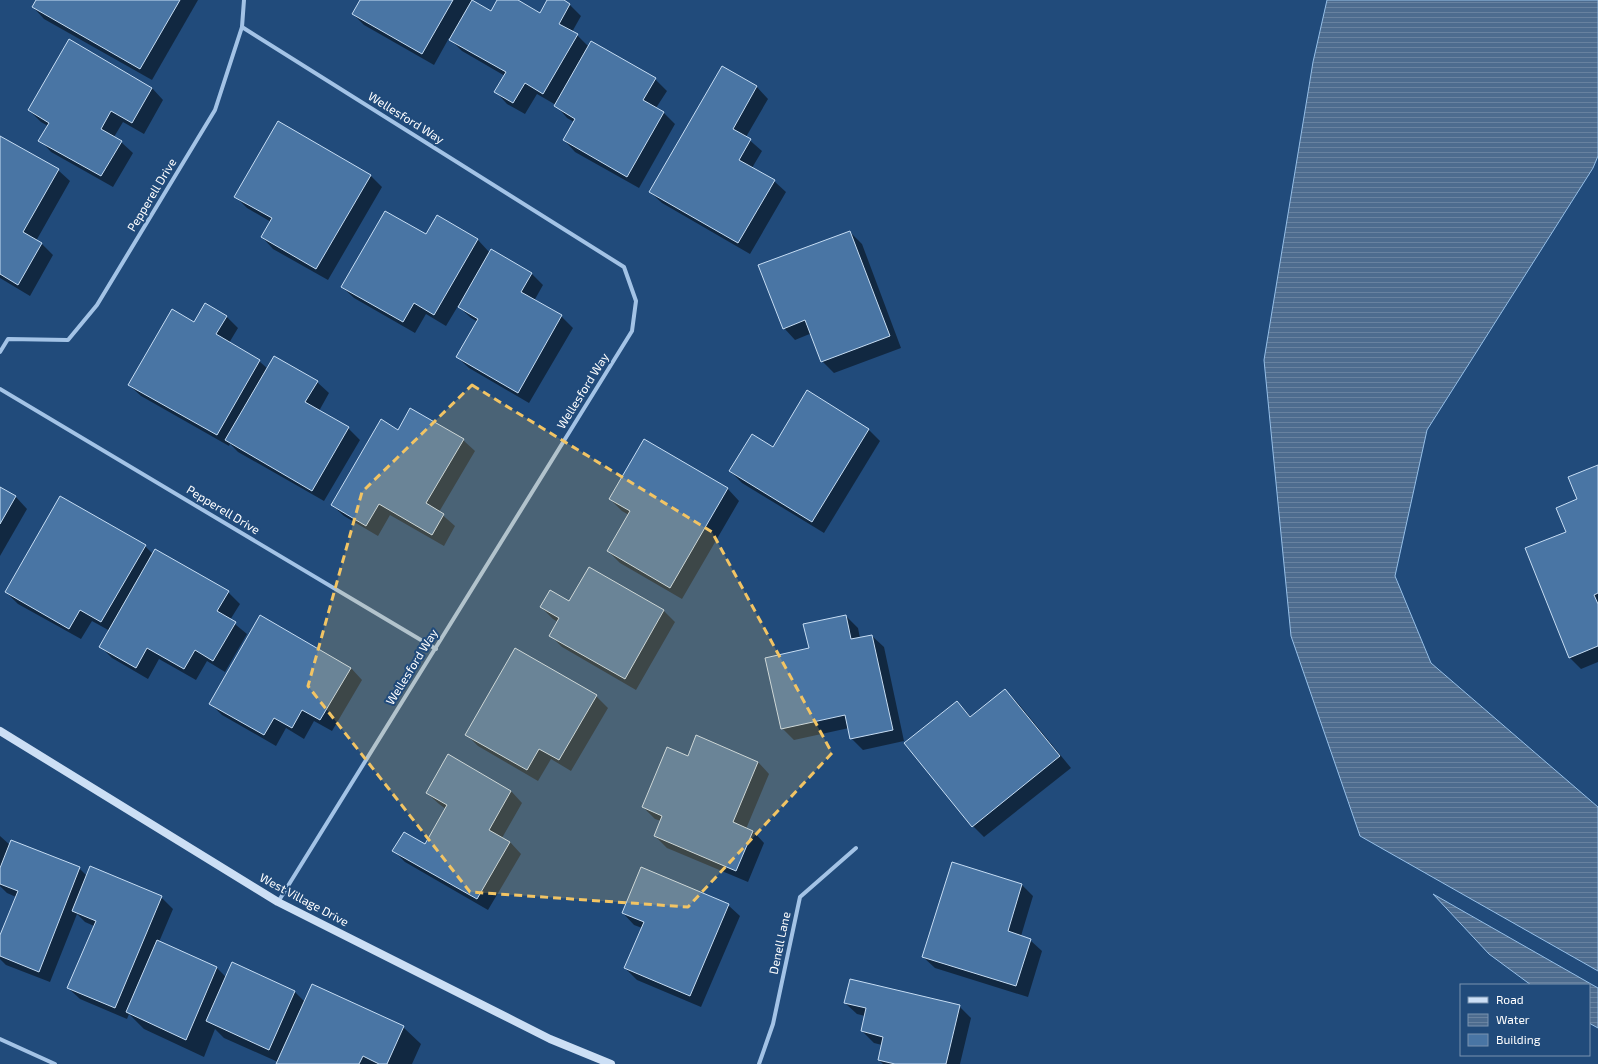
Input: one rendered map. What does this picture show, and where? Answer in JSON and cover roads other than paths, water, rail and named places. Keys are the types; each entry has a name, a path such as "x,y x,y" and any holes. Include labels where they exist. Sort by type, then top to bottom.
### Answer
{"street":[{"name":"Pepperell Drive","path":"0,352 8,339 68,340 97,305 215,110 242,27 244,0"},
{"name":"Wellesford Way","path":"242,27 624,267 636,301 632,331 278,902"},
{"name":"Pepperell Drive","path":"0,389 436,649"},
{"name":"West Village Drive","path":"0,731 278,902 550,1039 611,1064"},
{"name":"Denell Lane","path":"759,1064 773,1024 800,897 856,848"},
{"path":"0,1039 55,1064"}],"water":[{"path":"1327,0 1598,0 1598,156 1593,168 1427,430 1395,576 1431,663 1598,807 1598,971 1360,836 1291,636 1264,360 1313,62"},
{"path":"1433,894 1598,988 1598,1028 1590,1024 1590,984 1530,984 1489,954"}]}
